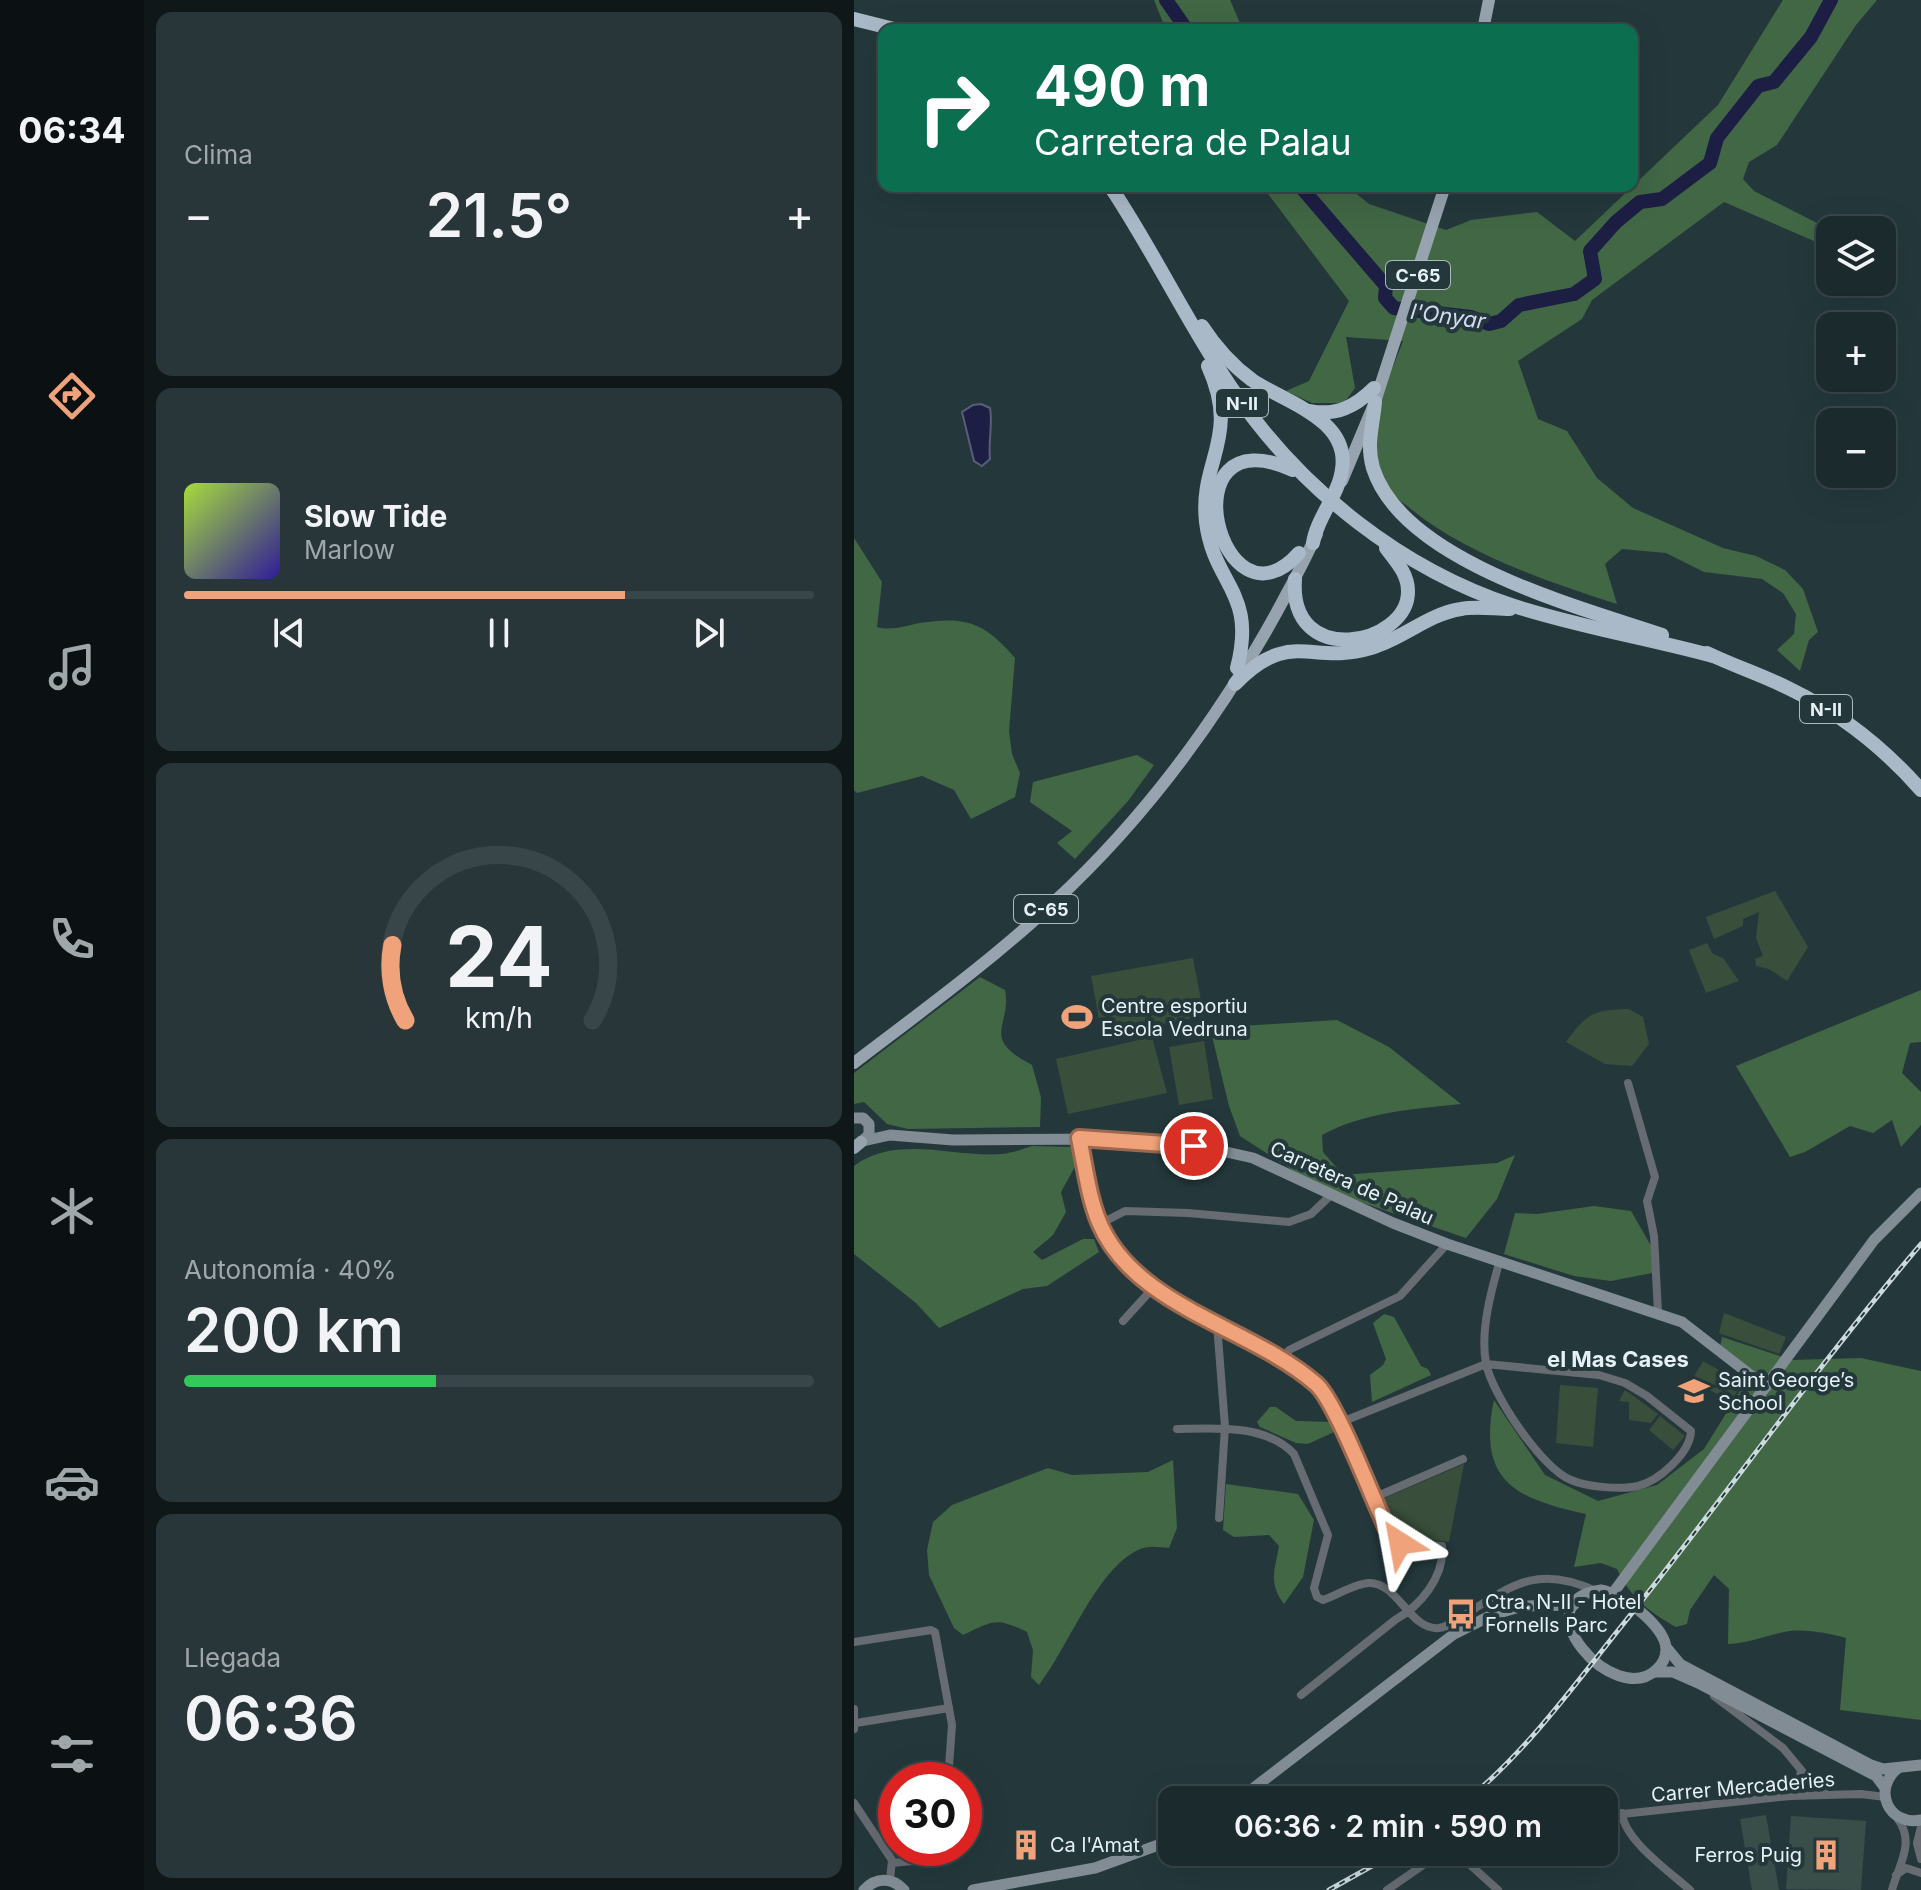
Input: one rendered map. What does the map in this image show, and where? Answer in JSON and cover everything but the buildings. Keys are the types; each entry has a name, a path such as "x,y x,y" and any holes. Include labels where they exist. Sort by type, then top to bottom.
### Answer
{"highway":[{"path":"854,19 878,25"},
{"name":"N-II","path":"1114,192 1192,325 1248,412 1302,474 1379,538 1452,580 1522,609 1713,656 1789,688 1827,709 1878,748 1921,790"},
{"path":"1121,202 1145,231 1192,311 1220,350 1251,379 1305,410 1335,436 1342,470 1315,530 1313,543"},
{"path":"1192,325 1222,405 1221,441 1205,508 1212,546 1242,613 1243,640 1237,668"},
{"path":"1305,410 1340,411 1374,395"},
{"path":"1374,395 1369,441 1375,474 1393,505 1421,532 1469,562 1508,580 1681,641 1713,656"},
{"path":"1299,553 1278,569 1264,573 1244,568 1224,547 1216,522 1216,506 1220,484 1232,468 1241,463 1265,460 1302,474"},
{"path":"1295,579 1298,615 1313,632 1347,639 1387,628 1403,612 1408,593 1403,571 1379,538"},
{"path":"1235,684 1260,660 1282,652 1360,651 1389,642 1425,622 1460,609 1522,609"}],"main road":[{"path":"1484,24 1489,0"},
{"name":"C-65","path":"854,1063 991,958 1056,901 1128,825 1235,684 1313,543 1387,362 1443,192"},
{"name":"C-65","path":"1206,723 1299,553 1374,395"},
{"name":"Carretera de Palau","path":"854,1118 867,1121 890,1135"},
{"path":"858,1143 870,1133 867,1121"},
{"name":"Carretera de Palau","path":"858,1143 890,1135 953,1140 1079,1138 1204,1147 1253,1158 1393,1223 1447,1244 1682,1322 1766,1387"},
{"path":"1613,1593 1874,1240 1921,1193"},
{"path":"1666,1647 1662,1664 1653,1672 1642,1678 1627,1679 1607,1668 1574,1641 1569,1620 1574,1605 1583,1596 1596,1591 1613,1593 1659,1628 1666,1647 1680,1664 1871,1765 1898,1768 1921,1765"},
{"path":"1256,1786 1454,1634 1492,1615 1536,1605 1574,1605"},
{"path":"1536,1605 1559,1611 1569,1620"},
{"path":"1653,1672 1673,1672 1698,1683 1876,1776 1894,1814 1906,1820 1921,1820"},
{"path":"1885,1792 1888,1778 1898,1768"},
{"path":"973,1890 1095,1868 1158,1845"},
{"path":"864,1890 875,1881 890,1880 906,1889"}],"street":[{"path":"1628,1083 1655,1177 1647,1201 1654,1236 1658,1313"},
{"path":"1079,1138 1090,1194 1100,1224 1139,1279 1283,1361 1319,1386 1386,1527 1400,1543 1442,1546 1432,1585 1410,1611 1301,1695"},
{"path":"1100,1224 1125,1211 1289,1222 1311,1214 1332,1194"},
{"path":"1283,1361 1289,1350 1400,1296 1447,1244"},
{"path":"1339,1423 1486,1364 1575,1372 1625,1383 1647,1396 1691,1431 1690,1441 1673,1463 1638,1486 1572,1481 1551,1469 1523,1433 1486,1364 1488,1302 1500,1260"},
{"path":"1123,1321 1154,1287"},
{"path":"1217,1324 1225,1427 1219,1518"},
{"path":"1177,1429 1225,1427 1284,1444 1294,1454 1328,1535 1314,1588 1317,1597 1323,1600 1370,1583 1383,1586 1431,1627 1443,1627 1492,1597 1531,1580 1549,1576 1570,1579 1596,1591"},
{"path":"1373,1498 1463,1459"},
{"path":"854,1642 931,1630 935,1632 952,1725 949,1762"},
{"path":"1698,1683 1769,1735 1826,1795"},
{"path":"854,1709 855,1726 949,1708"},
{"path":"1790,1796 1798,1786 1801,1771"},
{"name":"Carrer Mercaderies","path":"1618,1814 1790,1796 1885,1792"},
{"path":"854,1803 878,1835"},
{"path":"1622,1813 1625,1826 1633,1838 1690,1890"},
{"path":"1892,1890 1908,1842 1903,1826 1894,1814"},
{"path":"1921,1827 1917,1843 1921,1859"},
{"path":"890,1880 892,1866"},
{"path":"1387,1890 1422,1866"},
{"path":"1474,1867 1498,1890"},
{"path":"1896,1875 1906,1868 1921,1873"}],"green space":[{"path":"1154,0 1230,0 1240,24 1164,24"},
{"path":"1783,0 1877,0 1856,25 1777,145 1749,162 1743,179 1754,191 1816,222 1816,242 1724,202 1592,300 1582,319 1518,361 1538,419 1567,431 1597,478 1633,508 1723,548 1756,556 1785,570 1803,589 1818,632 1809,640 1800,671 1777,650 1794,634 1796,614 1783,593 1762,579 1704,572 1666,553 1622,549 1605,564 1617,604 1480,552 1453,538 1394,496 1380,470 1375,435 1382,399 1403,341 1346,337 1355,388 1344,403 1312,403 1286,391 1309,381 1349,301 1267,192 1354,192 1369,204 1446,230 1471,220 1537,212 1575,241 1627,192 1638,192 1638,181 1718,105"},
{"path":"854,538 882,582 877,627 893,628 936,621 963,622 984,630 1015,658 1009,731 1012,754 1020,773 1015,797 971,819 954,790 922,776 857,793 854,790"},
{"path":"1137,755 1154,765 1128,801 1075,859 1057,843 1072,831 1030,802 1033,782"},
{"path":"1775,891 1808,947 1787,981 1769,969 1756,966 1755,959 1763,956 1756,938 1759,912 1743,919 1743,926 1714,939 1706,917"},
{"path":"1707,943 1713,954 1723,958 1739,981 1706,993 1689,950"},
{"path":"1193,958 1204,1016 1102,1035 1091,976"},
{"path":"980,977 1005,990 1002,1039 1006,1047 1032,1065 1041,1097 1040,1127 908,1129 887,1124 864,1102 854,1104 854,1073"},
{"path":"1921,990 1921,1042 1910,1043 1902,1073 1921,1092 1921,1125 1901,1147 1892,1120 1873,1133 1850,1126 1805,1152 1790,1157 1736,1066"},
{"path":"1629,1009 1643,1017 1649,1044 1632,1066 1605,1064 1566,1042 1592,1015 1607,1010"},
{"path":"1337,1020 1389,1047 1461,1104 1372,1116 1322,1135 1323,1152 1343,1175 1497,1163 1515,1155 1497,1199 1466,1238 1322,1189 1240,1136 1229,1106 1210,1028"},
{"path":"1152,1037 1167,1093 1068,1114 1056,1059"},
{"path":"1204,1041 1213,1099 1179,1105 1169,1047"},
{"path":"1032,1146 1071,1147 1077,1163 1061,1192 1066,1212 1053,1235 1033,1252 1042,1260 1083,1239 1094,1239 1099,1252 1047,1286 1023,1289 939,1328 916,1303 854,1254 854,1166 888,1151 907,1149 1002,1154"},
{"path":"1594,1206 1631,1211 1654,1251 1652,1273 1611,1281 1574,1276 1504,1254 1515,1213 1537,1214"},
{"path":"1724,1313 1786,1337 1779,1354 1719,1333"},
{"path":"1384,1314 1394,1317 1421,1366 1428,1369 1431,1375 1372,1402 1370,1375 1386,1359 1373,1323"},
{"path":"1722,1337 1792,1360 1861,1358 1921,1371 1921,1720 1840,1710 1846,1638 1792,1631 1728,1644 1729,1589 1714,1575 1690,1610 1687,1624 1676,1627 1641,1603 1617,1569 1601,1563 1574,1567 1586,1514 1539,1501 1521,1492 1507,1481 1497,1467 1491,1449 1490,1427 1494,1400 1545,1475 1598,1501 1657,1485 1704,1449 1753,1370 1720,1347"},
{"path":"1703,1361 1742,1383 1731,1402 1692,1380"},
{"path":"1560,1385 1598,1388 1593,1447 1556,1443"},
{"path":"1625,1390 1658,1414 1651,1423 1629,1420 1629,1402 1619,1401"},
{"path":"1270,1407 1276,1407 1296,1421 1333,1422 1334,1432 1308,1444 1296,1443 1260,1427 1257,1422"},
{"path":"1660,1416 1685,1436 1673,1450 1649,1430"},
{"path":"1173,1460 1177,1528 1169,1548 1138,1550 1109,1574 1039,1685 1031,1677 1033,1650 1027,1632 1001,1622 963,1635 954,1628 929,1575 927,1550 933,1522 952,1505 1048,1468 1072,1475 1148,1472"},
{"path":"1464,1464 1449,1542 1411,1538 1393,1529 1382,1499"},
{"path":"1226,1484 1298,1494 1314,1520 1303,1577 1284,1604 1274,1583 1279,1546 1269,1535 1234,1537 1223,1530"}],"shaded area":[{"path":"981,404 990,408 991,420 990,459 982,466 974,461 962,412"}],"waterway":[{"name":"l'Onyar","path":"1166,0 1183,24"},
{"name":"l'Onyar","path":"1305,192 1386,286 1385,298 1394,308 1471,317 1489,324 1501,321 1519,305 1574,294 1595,279 1590,251 1616,222 1640,202 1662,199 1710,163 1717,138 1758,86 1774,82 1811,37 1831,0"}],"railway":[{"path":"1483,1786 1531,1738 1569,1693 1845,1337 1921,1244"},
{"path":"1329,1890 1372,1866"}],"place":[{"name":"Centre esportiu Escola Vedruna","path":"1077,1017"},
{"name":"Saint George’s School","path":"1694,1391"},
{"name":"Ctra. N-II - Hotel Fornells Parc","path":"1461,1614"},
{"name":"Ca l'Amat","path":"1026,1845"},
{"name":"Ferros Puig","path":"1826,1855"}],"district":[{"name":"el Mas Cases","path":"1618,1359"}],"route":[{"path":"1194,1146 1079,1138 1090,1194 1100,1224 1139,1279 1258,1346 1319,1386 1386,1527 1400,1543"}]}
